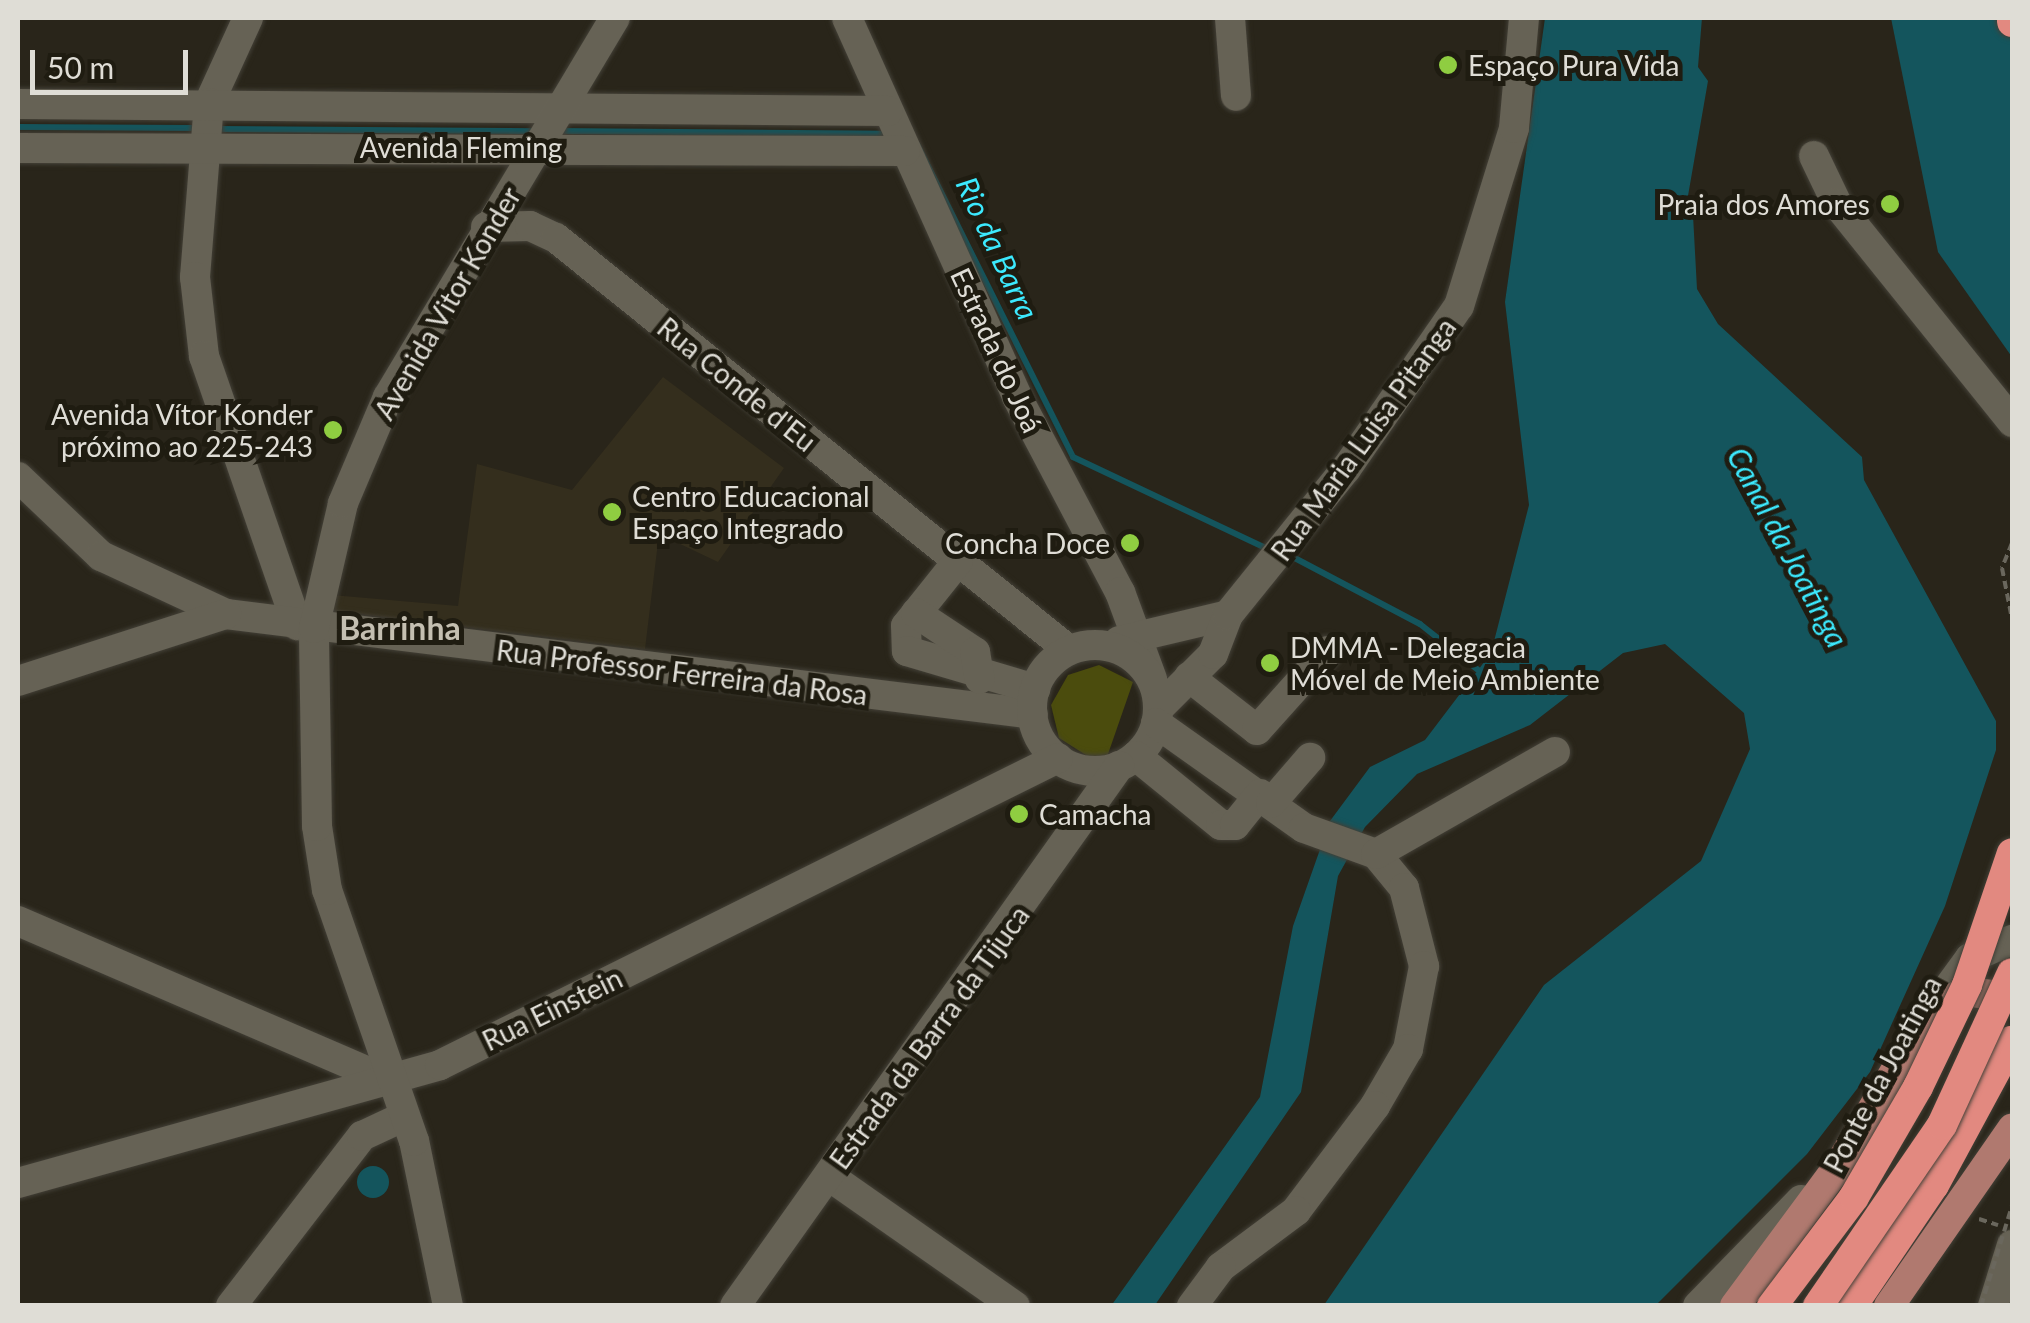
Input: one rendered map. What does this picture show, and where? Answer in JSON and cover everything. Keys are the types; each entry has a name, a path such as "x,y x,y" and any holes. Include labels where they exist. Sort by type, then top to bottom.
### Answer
{"highway":[{"name":"Ponte da Joatinga","path":"1772,1306 1904,1114 1967,985 2012,853"},
{"path":"1818,1306 1942,1125 2012,972"},
{"path":"1852,1306 1934,1185 2012,1041"}],"main road":[{"path":"1735,1306 1840,1164 1929,1014 1965,991 2012,998"},
{"path":"1888,1306 2012,1129"}],"street":[{"path":"248,18 205,126 195,276 204,356 306,627"},
{"name":"Avenida Vitor Konder","path":"448,1306 405,1116 328,890 315,789 306,627 343,503 388,397 486,227 553,129 615,18"},
{"name":"Estrada do Joá","path":"846,18 896,131 1139,636 1156,704"},
{"path":"1230,18 1236,96"},
{"name":"Rua Maria Luisa Pitanga","path":"1156,704 1213,654 1228,615 1282,552 1434,347 1481,256 1514,128 1524,18"},
{"name":"Avenida Fleming","path":"18,104 205,126 896,131"},
{"name":"Avenida Fleming","path":"18,148 205,126 896,131"},
{"path":"1814,156 1837,204 2012,422"},
{"name":"Rua Conde d'Eu","path":"486,227 530,226 556,238 1069,650"},
{"name":"Rua Professor Ferreira da Rosa","path":"18,477 102,556 226,614 306,627 1034,701"},
{"path":"958,561 903,635 907,650 1034,701 1058,758 1088,770 1128,761 1221,824 1235,825 1310,758"},
{"path":"18,681 226,614"},
{"path":"1034,701 1069,650 1106,645 1228,615"},
{"path":"1190,626 1213,654"},
{"path":"1106,645 1156,704 1266,799 1304,828 1368,850 1404,888 1424,966 1408,1049 1327,1176 1263,1242 1209,1278 1192,1306"},
{"path":"1189,677 1257,730 1328,651"},
{"path":"1128,761 1156,704"},
{"path":"1368,850 1555,752"},
{"name":"Rua Einstein","path":"18,1184 392,1082 1058,758"},
{"name":"Estrada da Barra da Tijuca","path":"735,1306 1128,761"},
{"path":"18,921 392,1082"},
{"path":"1929,1014 1970,958 2012,940"},
{"path":"230,1306 362,1136 405,1116"},
{"path":"1698,1306 1840,1164"},
{"path":"829,1176 1015,1306"},
{"path":"1993,1306 2007,1236"}],"path":[{"path":"2012,543 2002,568 2012,619"},
{"path":"1981,1306 2012,1206"},
{"path":"1978,1218 2007,1236"}],"shaded area":[{"name":"Centro Educacional Espaço Integrado","path":"663,377 784,468 718,562 659,534 645,649 334,611 332,595 458,606 477,464 572,490"},
{"path":"1099,665 1133,682 1107,757 1089,757 1059,738 1051,705 1068,675"}],"water":[{"name":"Canal da Joatinga","path":"1545,18 1702,18 1698,67 1708,81 1685,213 1693,215 1697,289 1718,324 1862,457 1864,480 1996,721 1996,750 1945,906 1870,1072 1807,1154 1656,1305 1324,1305 1544,985 1701,861 1750,749 1744,713 1665,644 1623,653 1530,725 1417,774 1365,827 1338,876 1301,1092 1155,1305 1111,1306 1260,1097 1293,926 1330,821 1370,767 1425,740 1491,653 1529,505 1505,302"},
{"path":"1891,18 2012,18 2012,357 1938,252"},
{"path":"373,1166 384,1171 389,1182 384,1193 373,1198 362,1193 357,1182 362,1171"}],"waterway":[{"name":"Rio da Barra","path":"18,127 196,128"},
{"name":"Rio da Barra","path":"214,129 536,131"},
{"name":"Rio da Barra","path":"559,131 886,134"},
{"name":"Rio da Barra","path":"917,144 1073,457 1268,549"},
{"name":"Rio da Barra","path":"1289,555 1420,624 1478,670"}],"place":[{"name":"Espaço Pura Vida","path":"1448,65"},
{"name":"Praia dos Amores","path":"1890,204"},
{"name":"Avenida Vítor Konder próximo ao 225-243","path":"333,430"},
{"name":"Centro Educacional Espaço Integrado","path":"612,512"},
{"name":"Concha Doce","path":"1130,543"},
{"name":"DMMA - Delegacia Móvel de Meio Ambiente","path":"1270,663"},
{"name":"Camacha","path":"1019,814"}],"district":[{"name":"Barrinha","path":"400,628"}]}
